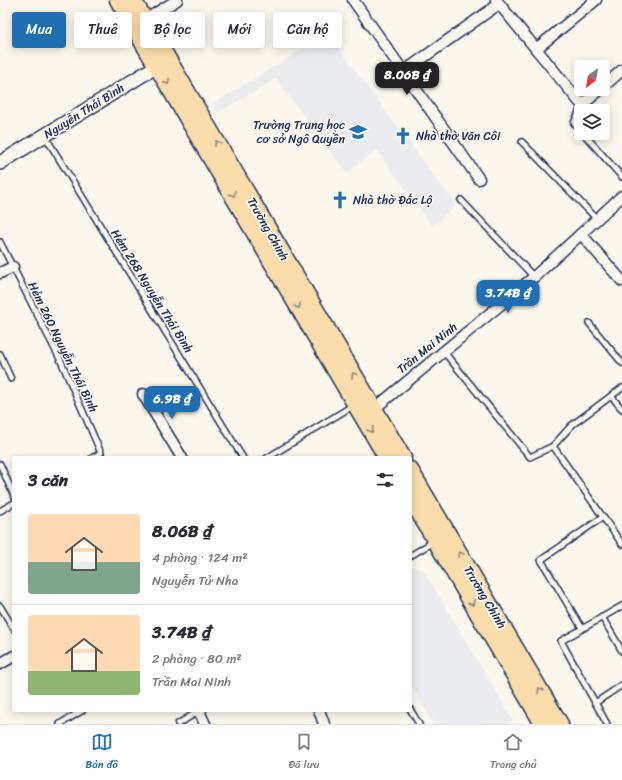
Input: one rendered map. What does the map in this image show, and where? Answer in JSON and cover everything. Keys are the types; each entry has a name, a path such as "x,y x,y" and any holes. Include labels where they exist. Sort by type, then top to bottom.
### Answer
{"main road":[{"name":"Trường Chinh","path":"118,0 163,62 402,456"},
{"name":"Trường Chinh","path":"134,0 141,12"},
{"name":"Trường Chinh","path":"157,48 163,62 386,456"},
{"name":"Trường Chinh","path":"412,474 498,633 543,724"},
{"name":"Trường Chinh","path":"412,500 436,540 560,724"}],"street":[{"path":"158,12 177,0"},
{"path":"353,0 479,179"},
{"path":"536,49 596,0"},
{"path":"403,72 498,2 581,104"},
{"name":"Nguyễn Thái Bình","path":"0,163 163,62"},
{"path":"610,81 622,70"},
{"path":"583,104 593,96"},
{"name":"Trần Mai Ninh","path":"374,409 534,277 622,196"},
{"path":"581,234 622,281"},
{"path":"0,273 13,267"},
{"path":"143,394 181,456"},
{"path":"0,664 12,657"},
{"path":"200,712 204,724"},
{"path":"320,712 324,724"}],"lane":[{"name":"Hẻm 268 Nguyễn Thái Bình","path":"44,135 242,456"},
{"path":"589,140 622,177"},
{"path":"522,142 597,219"},
{"path":"461,200 534,277"},
{"name":"Hẻm 260 Nguyễn Thái Bình","path":"0,242 61,361 101,453 96,456"},
{"path":"589,322 622,363"},
{"path":"444,352 530,458 553,446 572,425 622,388"},
{"path":"0,354 12,380"},
{"path":"611,396 622,409"},
{"path":"270,456 356,404"},
{"path":"553,446 622,544"},
{"path":"0,464 12,491"},
{"path":"0,511 12,504"},
{"path":"582,628 541,560 603,517"},
{"path":"617,537 622,533"},
{"path":"412,555 436,540"},
{"path":"0,606 12,626"},
{"path":"607,724 560,641 622,606"},
{"path":"602,617 622,651"},
{"path":"596,703 622,685"},
{"path":"60,724 80,712"},
{"path":"178,724 198,712"},
{"path":"412,712 419,724"}],"shaded area":[{"name":"Trường Trung học cơ sở Ngô Quyền","path":"305,48 338,48 456,205 432,226 377,150 347,173 276,79 217,113 212,104"},
{"path":"412,567 424,571 513,720 507,724 434,724 412,687"}],"place":[{"name":"Trường Trung học cơ sở Ngô Quyền","path":"358,132"},
{"name":"Nhà thờ Văn Côi","path":"403,136"},
{"name":"Nhà thờ Đắc Lộ","path":"340,200"}]}
